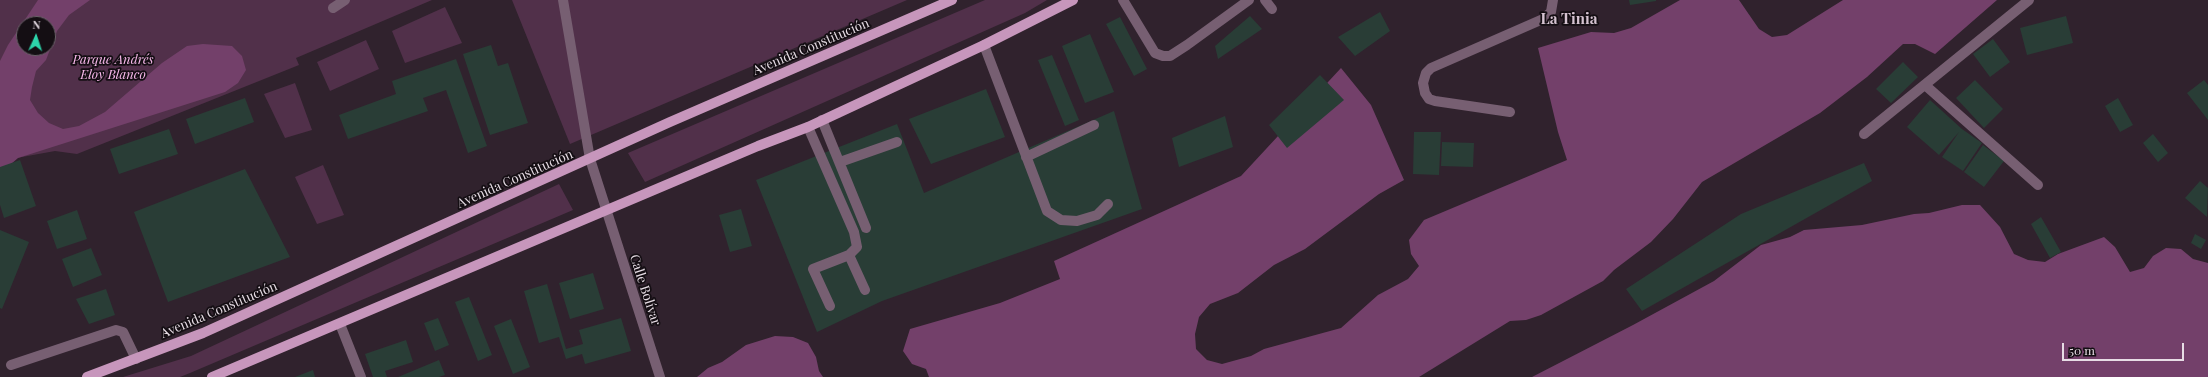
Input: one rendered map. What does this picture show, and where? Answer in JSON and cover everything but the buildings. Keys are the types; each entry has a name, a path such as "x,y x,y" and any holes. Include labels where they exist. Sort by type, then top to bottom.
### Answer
{"main road":[{"name":"Avenida Constitución","path":"87,377 203,332 794,68 952,0"},
{"path":"212,377 758,146 808,127 984,45 1073,0"}],"street":[{"path":"333,8 345,0"},
{"name":"Calle Bolívar","path":"563,0 590,160 605,211 660,377"},
{"path":"1123,0 1155,53 1163,56 1170,56 1187,45 1249,0"},
{"path":"1265,0 1272,9"},
{"path":"1510,112 1429,99 1425,93 1423,83 1426,74 1431,68 1543,19 1551,12 1553,0"},
{"path":"1864,134 2029,0"},
{"path":"984,45 1047,211 1061,220 1077,221 1097,215 1108,204"},
{"path":"1925,85 2038,185"},
{"path":"822,120 866,228"},
{"path":"1026,157 1094,125"},
{"path":"808,127 854,232 857,247 849,255 813,269 830,306"},
{"path":"840,162 897,142"},
{"path":"849,255 865,290"},
{"path":"340,324 361,377"},
{"path":"11,365 116,330 123,332 136,359"}],"green space":[{"name":"Parque Andrés Eloy Blanco","path":"0,0 432,0 296,58 299,65 77,154 55,151 0,161"},
{"path":"512,0 907,0 570,144"},
{"path":"985,0 1047,0 1025,13 645,182 628,153"},
{"path":"445,7 462,43 405,63 392,31"},
{"path":"366,40 379,69 330,91 317,62"},
{"path":"295,83 312,130 285,138 264,94"},
{"path":"323,165 344,215 317,224 295,177"},
{"path":"559,184 573,210 180,377 123,377 191,356"}],"shaded area":[{"path":"38,0 90,0 69,15 56,34 56,16 27,16"},
{"path":"1680,0 1739,0 1759,29 1772,37 1787,35 1843,0 1997,0 1935,54 1915,44 1903,44 1867,77 1820,113 1702,182 1673,219 1651,242 1614,270 1603,281 1541,315 1526,320 1510,321 1419,377 929,377 926,369 912,364 903,351 910,329 1000,303 1060,279 1054,261 1241,176 1341,68 1371,105 1404,180 1379,194 1305,249 1274,265 1238,293 1210,304 1199,317 1195,334 1196,349 1207,360 1222,364 1251,356 1264,349 1341,328 1378,295 1408,279 1419,266 1411,254 1409,240 1424,220 1567,160 1558,132 1538,48 1591,32 1614,33 1631,28"},
{"path":"16,33 16,56 48,56 46,60 36,71 30,100 38,113 49,123 63,129 79,126 105,112 162,63 187,46 203,44 232,46 242,56 246,70 238,83 225,92 18,158 2,172 0,179 0,61"},
{"path":"1962,205 1980,205 2000,227 2014,254 2028,260 2045,262 2058,254 2104,237 2115,247 2130,272 2144,268 2153,256 2166,248 2181,249 2193,259 2208,263 2208,377 1532,377 1714,281 1761,245 1790,237 1804,230 1862,225 1914,214 1929,213"},
{"path":"775,336 793,337 808,343 816,357 819,371 823,377 697,377 708,368 722,362 746,345"}],"district":[{"name":"La Tinia","path":"1569,19"}]}
